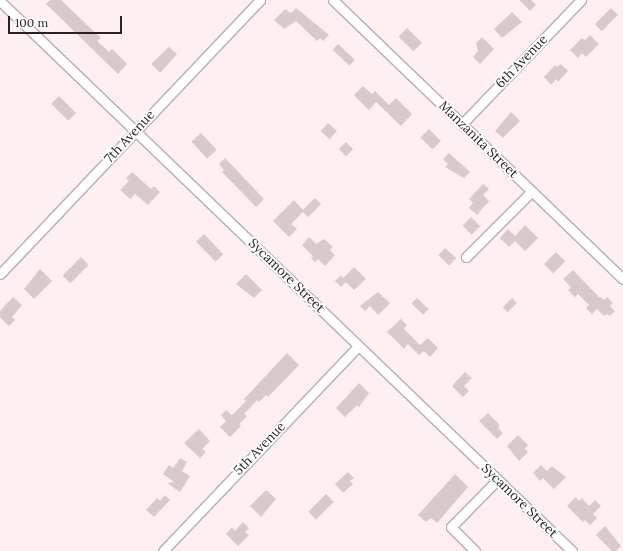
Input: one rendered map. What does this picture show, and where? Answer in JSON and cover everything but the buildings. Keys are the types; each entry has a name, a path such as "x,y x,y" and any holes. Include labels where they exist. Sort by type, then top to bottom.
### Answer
{"street":[{"name":"7th Avenue","path":"0,274 260,0"},
{"name":"Manzanita Street","path":"333,0 623,279"},
{"name":"6th Avenue","path":"462,124 581,0"},
{"name":"Sycamore Street","path":"0,1 136,130 572,551"},
{"path":"466,257 532,191"},
{"name":"5th Avenue","path":"163,551 358,346"},
{"path":"475,551 451,527 497,480"}]}
